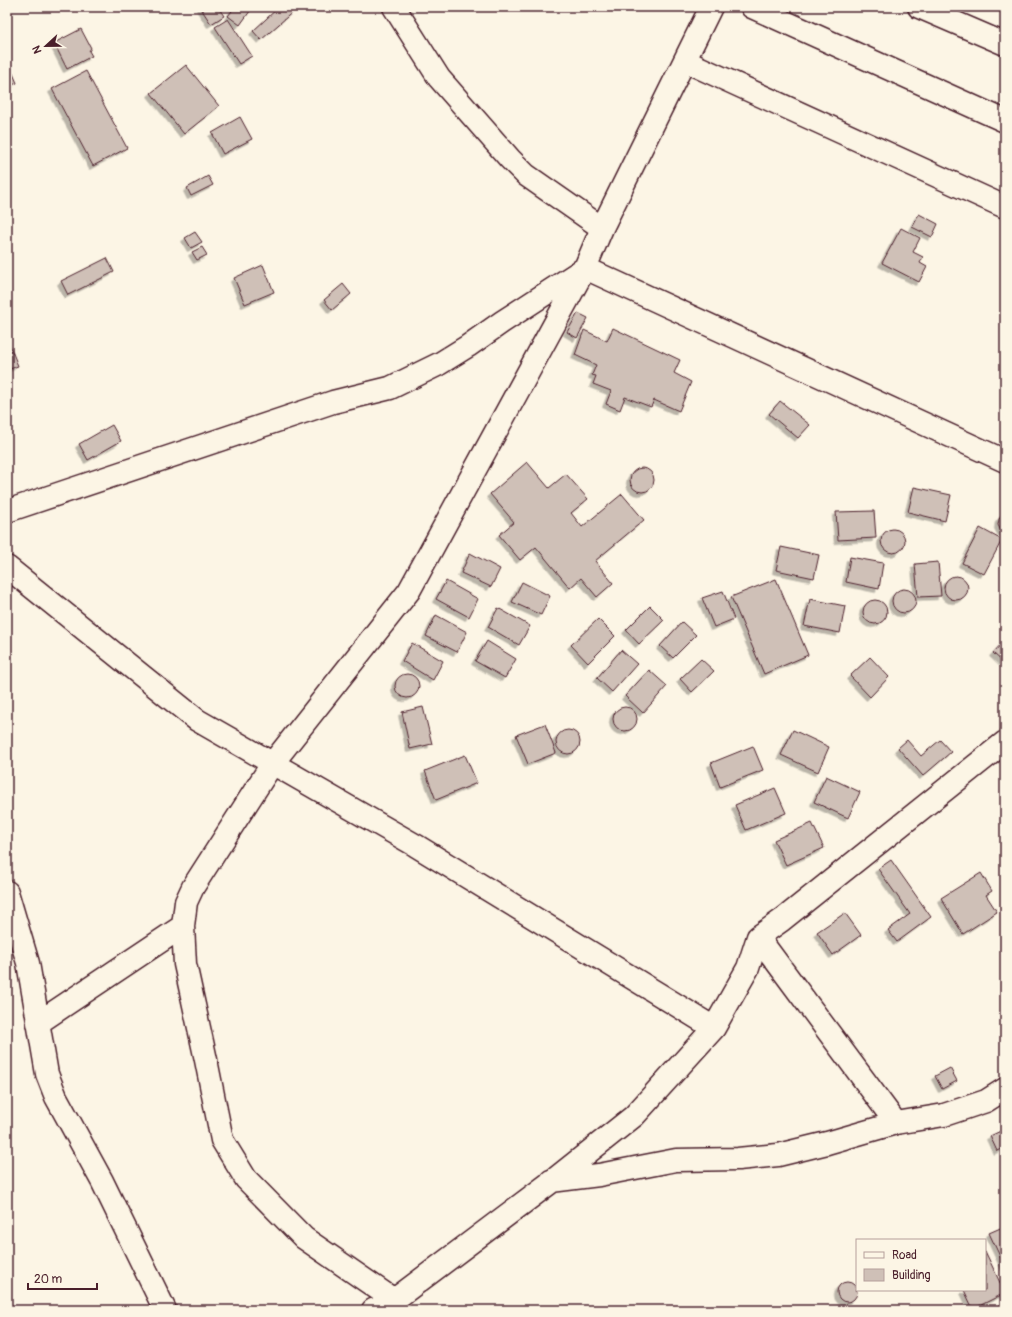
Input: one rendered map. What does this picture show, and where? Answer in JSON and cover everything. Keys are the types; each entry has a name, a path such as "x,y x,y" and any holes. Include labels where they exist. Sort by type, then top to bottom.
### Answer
{"street":[{"path":"394,7 439,78 510,159 526,175 602,228"},
{"path":"394,1300 304,1238 246,1179 222,1140 185,964 183,926 186,902 192,887 272,764 409,591 585,268 602,228 711,7"},
{"path":"752,7 1005,121"},
{"path":"919,7 1005,44"},
{"path":"684,61 1005,207"},
{"path":"585,268 1005,461"},
{"path":"7,511 333,402 390,388 439,364 585,268"},
{"path":"7,567 197,720 416,845 714,1028"},
{"path":"373,1310 394,1300 551,1182 634,1116 714,1028 748,968 758,937 795,910 1005,742"},
{"path":"7,892 28,963 47,1074 56,1097 102,1181 165,1310"},
{"path":"38,1022 183,926"},
{"path":"758,937 896,1123"},
{"path":"551,1182 599,1175 676,1160 738,1159 778,1155 827,1143 896,1123 944,1115 986,1101 1005,1089"}],"building":[{"path":"200,7 218,7 224,16 211,24"},
{"path":"235,7 253,7 240,25 228,16"},
{"path":"279,7 294,7 296,9 261,40 253,31"},
{"path":"228,19 252,56 239,64 215,27"},
{"path":"81,29 91,48 89,51 92,56 67,69 54,43"},
{"path":"186,65 219,106 184,134 151,93"},
{"path":"11,69 17,83 7,87 7,71"},
{"path":"86,71 127,148 93,166 52,89"},
{"path":"240,117 252,139 223,154 212,133"},
{"path":"208,176 213,185 191,196 187,188"},
{"path":"919,214 938,224 932,237 912,227"},
{"path":"901,228 920,238 913,252 923,257 920,263 927,267 919,282 882,263"},
{"path":"195,232 202,242 191,248 185,238"},
{"path":"202,247 207,255 197,260 192,252"},
{"path":"107,258 114,272 68,295 61,281"},
{"path":"263,265 274,292 245,304 234,278"},
{"path":"343,284 351,294 332,310 324,300"},
{"path":"578,313 588,318 577,338 567,332"},
{"path":"613,328 680,360 674,373 691,382 679,411 654,400 651,407 625,397 620,410 606,404 611,391 593,384 596,376 592,375 596,365 575,355 584,330 607,341"},
{"path":"10,346 18,366 7,370 7,347"},
{"path":"780,401 810,425 798,438 769,414"},
{"path":"112,425 121,441 88,460 79,444"},
{"path":"527,462 549,488 566,474 588,499 571,513 582,527 622,494 644,520 595,561 613,583 597,597 581,578 570,588 536,547 520,560 499,535 514,522 490,494"},
{"path":"642,468 651,471 654,480 651,489 642,492 633,489 630,480 633,471"},
{"path":"914,487 951,495 945,521 908,512"},
{"path":"874,511 876,538 838,540 836,512"},
{"path":"1005,512 1005,534 1001,531 998,525 999,519"},
{"path":"980,528 1002,540 984,574 962,563"},
{"path":"893,529 902,532 905,541 902,550 893,553 884,550 881,541 884,532"},
{"path":"781,547 819,555 814,578 776,570"},
{"path":"470,553 500,569 491,587 461,573"},
{"path":"850,557 883,563 879,589 846,582"},
{"path":"938,562 941,596 918,597 915,564"},
{"path":"956,576 965,579 968,588 965,597 956,600 947,597 944,588 947,579"},
{"path":"776,579 808,655 764,674 731,597"},
{"path":"446,581 478,599 469,617 436,599"},
{"path":"522,582 550,596 541,615 512,602"},
{"path":"904,589 913,592 916,601 913,610 904,613 895,610 892,601 895,592"},
{"path":"723,591 734,619 714,627 702,598"},
{"path":"810,599 845,606 840,633 804,626"},
{"path":"875,600 884,603 887,612 884,621 875,624 866,621 863,612 866,603"},
{"path":"650,606 664,620 639,644 626,630"},
{"path":"498,608 530,626 519,645 488,627"},
{"path":"436,615 467,632 457,652 426,636"},
{"path":"598,619 615,636 588,663 571,645"},
{"path":"682,622 696,635 673,658 660,646"},
{"path":"1005,640 1005,664 993,653"},
{"path":"487,641 516,659 505,678 475,661"},
{"path":"412,643 443,661 433,680 402,661"},
{"path":"621,650 637,664 612,692 597,678"},
{"path":"870,657 889,677 870,697 850,676"},
{"path":"701,659 714,671 692,692 680,679"},
{"path":"649,670 667,686 643,713 625,696"},
{"path":"407,674 416,677 419,686 416,695 407,698 398,695 395,686 398,677"},
{"path":"423,707 432,744 410,749 402,712"},
{"path":"625,707 634,710 637,719 634,728 625,731 616,728 613,719 616,710"},
{"path":"545,724 556,753 528,764 516,735"},
{"path":"568,730 577,733 580,742 577,751 568,754 559,751 556,742 559,733"},
{"path":"793,730 829,747 818,772 781,755"},
{"path":"907,740 921,756 940,740 951,752 923,776 898,748"},
{"path":"753,746 763,770 720,787 711,763"},
{"path":"465,755 477,783 436,800 425,771"},
{"path":"826,776 860,792 848,818 814,802"},
{"path":"775,788 786,813 746,830 735,805"},
{"path":"812,823 824,848 786,865 774,840"},
{"path":"891,860 931,917 897,942 888,930 910,914 878,869"},
{"path":"981,873 992,891 986,895 997,912 963,934 941,898"},
{"path":"845,913 861,935 833,955 817,932"},
{"path":"950,1068 957,1081 942,1089 935,1076"},
{"path":"1005,1129 1005,1147 997,1151 990,1136"},
{"path":"1005,1226 1005,1267 989,1233"},
{"path":"986,1253 1005,1293 973,1309 964,1291 986,1291"},
{"path":"847,1282 854,1285 857,1291 854,1299 847,1302 840,1299 837,1292 840,1285"}]}
